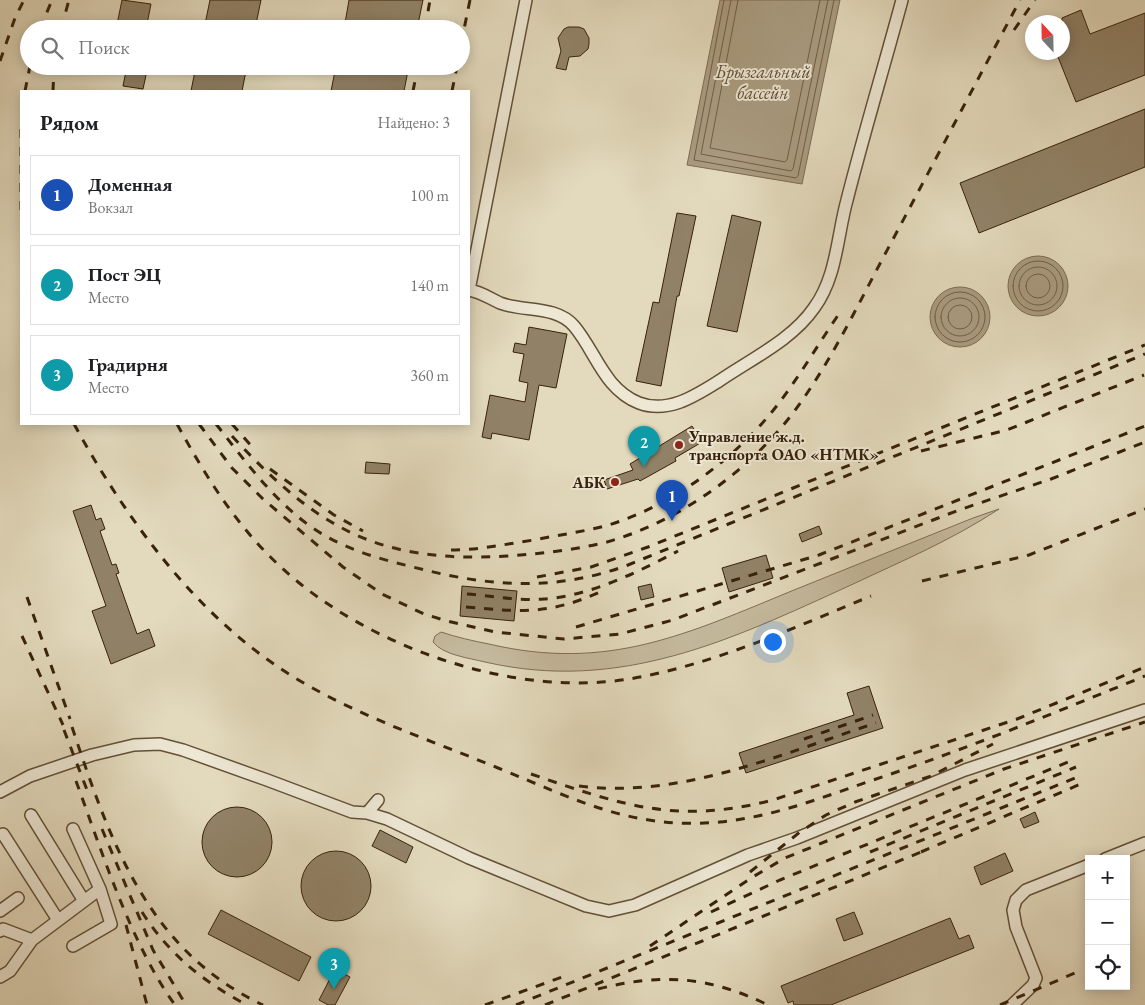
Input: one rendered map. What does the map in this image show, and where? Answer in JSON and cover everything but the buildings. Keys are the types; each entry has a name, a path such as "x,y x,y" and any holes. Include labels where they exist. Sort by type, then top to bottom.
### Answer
{"lane":[{"path":"470,285 526,0"},
{"path":"470,290 489,296 500,303 549,312 565,318 574,326 610,382 628,397 646,405 672,405 690,398 753,358 805,320 822,297 835,258 846,201 902,0"},
{"path":"0,792 18,781 55,767 119,748 148,743 183,750 352,812 367,813 388,819 469,858 586,906 598,910 621,910 748,855 797,838 965,770 1145,710"},
{"path":"367,813 378,800"},
{"path":"31,815 84,901"},
{"path":"73,829 100,889 111,924 74,946"},
{"path":"3,834 58,920"},
{"path":"1115,855 1145,843"},
{"path":"1012,1005 1033,985 1036,978 1016,927 1013,910 1016,900 1026,890 1085,867"},
{"path":"0,977 10,971 32,940 100,889"},
{"path":"0,911 18,898"},
{"path":"1,929 32,940"}],"shaded area":[{"path":"999,509 963,531 926,550 762,625 674,656 628,666 582,671 535,670 485,662 457,655 443,650 433,642 435,636 441,632 477,642 532,652 572,654 610,651 646,644 718,621"}],"water":[{"name":"Брызгальный бассейн","path":"720,0 840,0 802,184 687,165"},
{"path":"1032,256 1044,256 1055,261 1063,269 1068,280 1066,298 1055,311 1044,316 1032,316 1021,311 1013,303 1008,292 1008,280 1013,269 1021,261"},
{"path":"954,287 966,287 977,292 985,300 990,311 988,329 977,342 966,347 954,347 943,342 935,334 930,323 930,311 935,300 943,292"}],"railway":[{"path":"0,61 15,18 24,0"},
{"path":"44,20 52,0"},
{"path":"63,20 69,0"},
{"path":"427,20 430,0"},
{"path":"466,20 470,0"},
{"path":"232,436 263,468 293,495 322,517 353,534 386,546 422,554 462,557 544,553 607,542 660,522 710,492 755,455 775,435 807,393 845,330 1020,0"},
{"path":"1014,30 1035,0"},
{"path":"25,90 28,75"},
{"path":"53,90 54,75"},
{"path":"413,90 416,75"},
{"path":"452,90 455,75"},
{"path":"451,550 503,545 605,526 626,519 667,500 723,461 755,431 790,388 841,311"},
{"path":"537,577 591,567 648,547 1145,345"},
{"path":"217,425 278,498 314,529 339,543 381,559 437,573 492,582 518,584 545,583 600,574 628,565 1145,354"},
{"path":"921,451 1007,430 1144,375"},
{"path":"75,425 120,500 174,572 204,605 236,635 271,662 309,686 355,710 580,801 632,817 688,823 720,822 739,820 777,811 815,800 940,757 1145,676"},
{"path":"178,425 223,501 251,536 282,568 317,596 356,621 399,643 444,660 491,673 538,681 585,683 629,679 660,673 722,655 782,633 871,596"},
{"path":"200,425 232,468 263,499 343,567 382,594 424,614 447,621 495,632 564,639 620,634 673,620 959,510 1051,479 1145,442"},
{"path":"233,425 254,449"},
{"path":"576,627 819,555 1145,426"},
{"path":"270,469 334,515 363,531"},
{"path":"922,581 1029,555 1145,509"},
{"path":"467,594 525,599 561,597 613,582 678,551"},
{"path":"466,607 535,610 567,604 602,591"},
{"path":"27,597 70,719"},
{"path":"22,636 63,725"},
{"path":"531,774 594,795 650,808 678,811 707,811 738,807 773,800 1017,719 1145,667"},
{"path":"804,739 873,715"},
{"path":"650,946 751,878 785,858 1004,769 1145,722"},
{"path":"579,786 617,788 655,786 693,780 767,760 876,723"},
{"path":"72,727 86,769 119,851 138,888 162,923 190,954 223,982 263,1005"},
{"path":"64,730 87,790"},
{"path":"750,872 800,832 826,815 855,802 931,776 993,744"},
{"path":"711,912 780,880 1073,760"},
{"path":"870,852 1076,767"},
{"path":"516,1005 1080,776"},
{"path":"76,781 107,867 131,926 159,981 175,1005"},
{"path":"921,852 1083,783"},
{"path":"102,829 153,950 186,1005"},
{"path":"545,1005 926,850"},
{"path":"142,912 163,941 188,965 216,987 247,1005"},
{"path":"126,925 147,1005"},
{"path":"1000,1005 1075,973"},
{"path":"485,1005 565,976"},
{"path":"598,989 643,981 684,980 725,988 768,1005"}],"place":[{"name":"Управление ж.д. транспорта ОАО «НТМК»","path":"679,445"},
{"name":"Пост ЭЦ","path":"644,467"},
{"name":"АБК","path":"615,482"},
{"name":"Доменная","path":"672,521"},
{"name":"Градирня","path":"334,989"}]}
